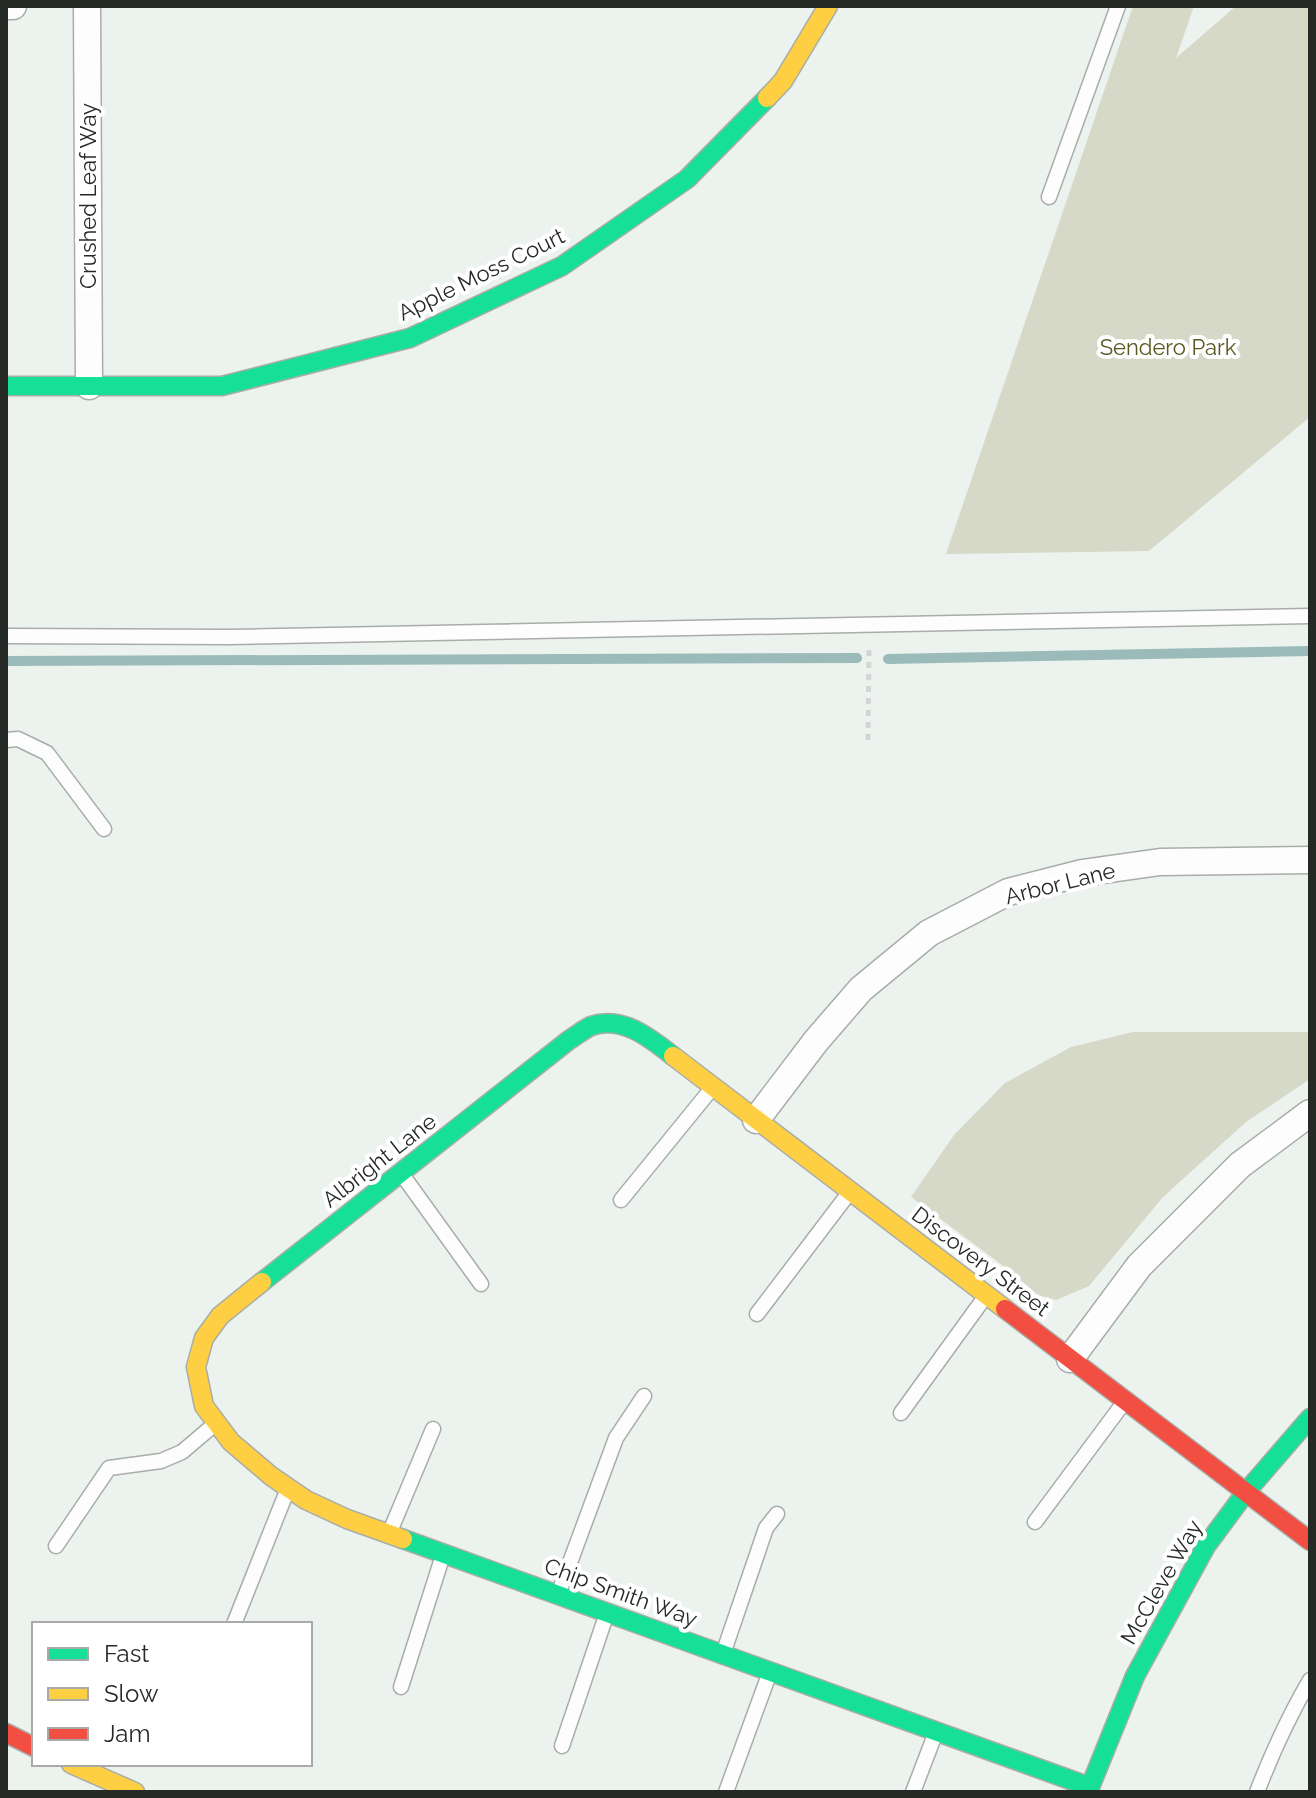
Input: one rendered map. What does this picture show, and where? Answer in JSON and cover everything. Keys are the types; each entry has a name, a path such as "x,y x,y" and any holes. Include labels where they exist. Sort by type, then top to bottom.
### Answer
{"street":[{"path":"6,6 13,6"},
{"name":"Crushed Leaf Way","path":"87,6 89,386"},
{"name":"Apple Moss Court","path":"6,386 222,386 410,338 562,266 687,179 783,81 828,6"},
{"name":"Arbor Lane","path":"756,1120 816,1041 861,989 929,933 1008,892 1082,873 1160,862 1310,860"},
{"name":"Discovery Street","path":"619,1023 650,1038 1310,1541"},
{"name":"Albright Lane","path":"196,1367 204,1338 220,1316 569,1040 592,1026 619,1023"},
{"path":"1070,1359 1139,1266 1240,1165 1310,1113"},
{"name":"Chip Smith Way","path":"196,1367 204,1406 231,1442 271,1476 306,1500 347,1519 1089,1789"},
{"name":"McCleve Way","path":"1089,1789 1142,1662 1206,1546 1246,1492 1310,1418"},
{"path":"6,1733 32,1746"},
{"path":"76,1766 135,1792"}],"lane":[{"path":"1049,197 1118,6"},
{"path":"6,636 230,637 1310,616"},
{"path":"6,740 18,739 47,753 104,829"},
{"path":"621,1200 713,1087"},
{"path":"401,1173 481,1284"},
{"path":"757,1314 850,1192"},
{"path":"901,1413 986,1295"},
{"path":"557,1595 616,1438 644,1396"},
{"path":"1035,1522 1125,1401"},
{"path":"56,1546 109,1468 161,1461 182,1452 217,1422"},
{"path":"389,1534 433,1429"},
{"path":"235,1622 288,1488"},
{"path":"722,1655 766,1528 777,1514"},
{"path":"401,1687 444,1554"},
{"path":"562,1746 607,1613"},
{"path":"726,1792 770,1671"},
{"path":"1257,1792 1269,1761 1310,1680"},
{"path":"913,1792 936,1731"}],"path":[{"path":"868,633 868,740"}],"green space":[{"name":"Sendero Park","path":"1133,6 1194,6 1176,58 1236,6 1310,6 1310,417 1149,551 946,554"},
{"path":"1133,1032 1310,1032 1310,1079 1246,1122 1163,1197 1089,1286 1056,1300 1038,1295 911,1197 954,1135 1005,1083 1071,1047"}],"waterway":[{"path":"888,659 1310,651"},
{"path":"6,661 857,658"}],"traffic: fast":[{"path":"6,386 222,386 410,338 562,266 687,179 767,98"},
{"path":"262,1282 588,1027 602,1023 625,1026 673,1056"},
{"path":"1088,1792 1135,1676 1206,1546 1246,1492 1310,1418"},
{"path":"403,1539 1090,1787"}],"traffic: slow":[{"path":"767,98 783,81 828,6"},
{"path":"673,1056 1005,1309"},
{"path":"262,1282 220,1316 204,1338 196,1367 204,1406 231,1442 271,1476 306,1500 403,1539"},
{"path":"76,1766 135,1792"}],"traffic: jam":[{"path":"1005,1309 1310,1541"},
{"path":"6,1733 32,1746"}]}
